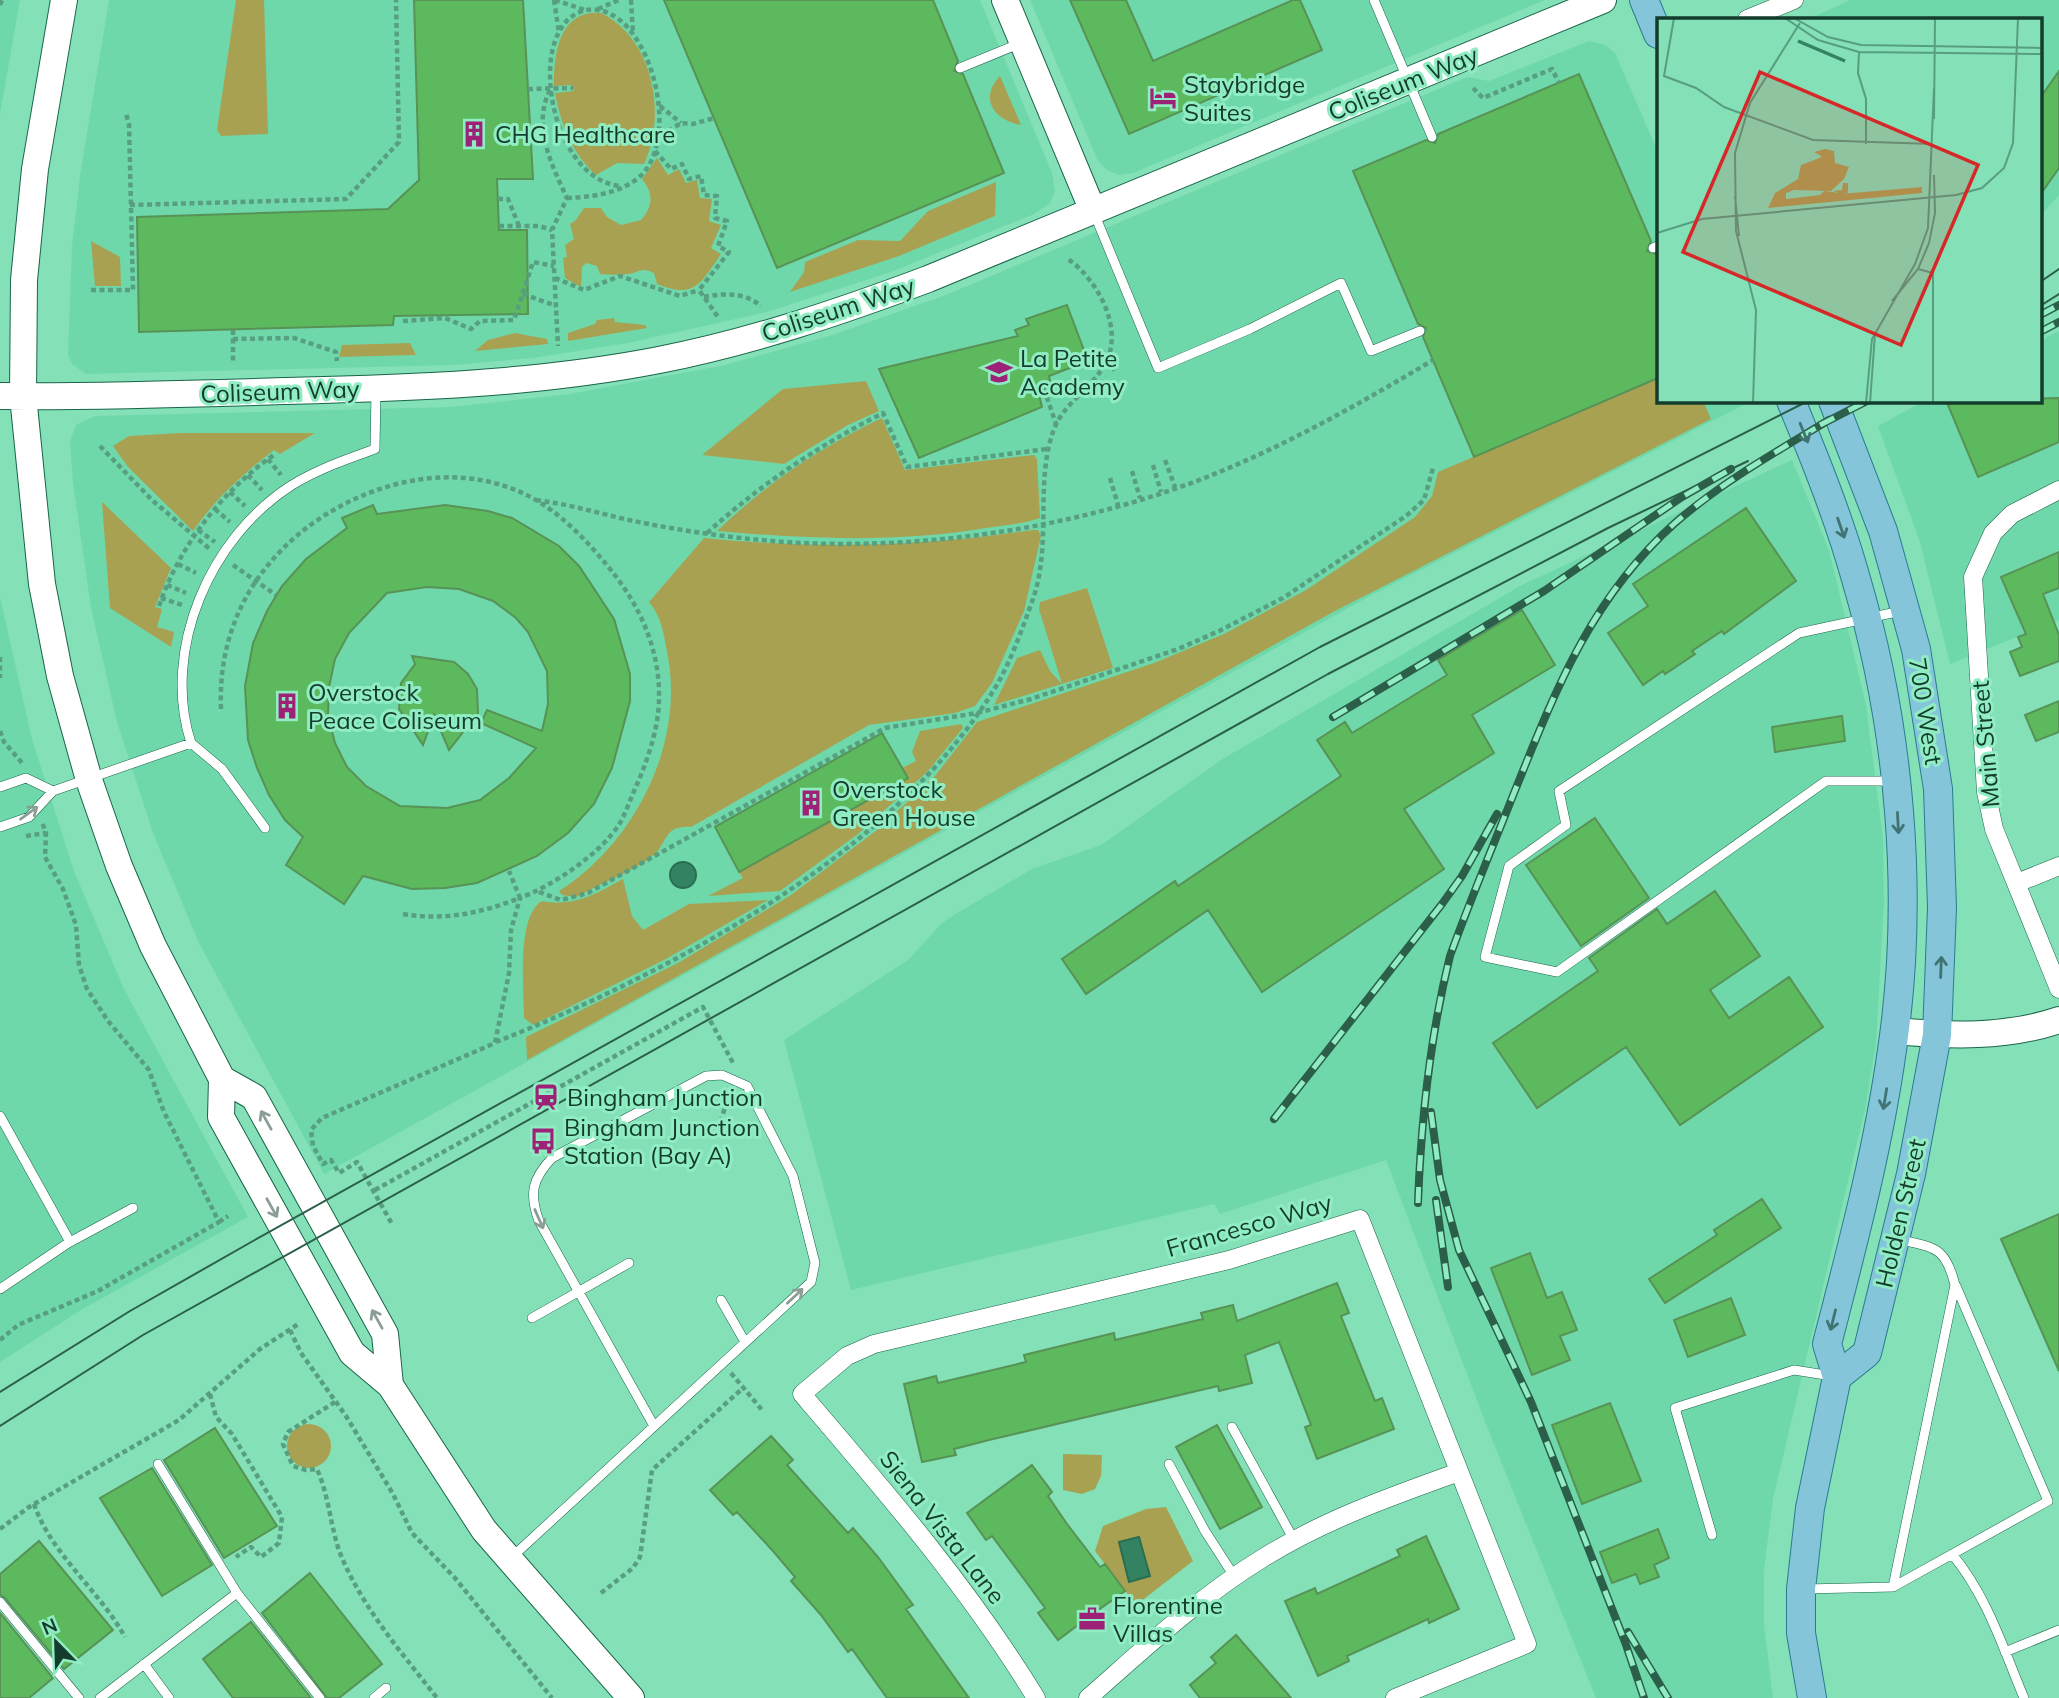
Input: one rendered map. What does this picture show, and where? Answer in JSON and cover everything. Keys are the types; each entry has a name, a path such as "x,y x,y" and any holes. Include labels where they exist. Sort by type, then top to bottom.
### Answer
{"main road":[{"path":"64,0 35,169 11,396 60,676 89,780 119,866 153,946 222,1079 221,1117 352,1353 390,1385 460,1495 508,1560 631,1698"},
{"path":"1005,0 1093,211"},
{"name":"Coliseum Way","path":"11,396 376,388 565,375 716,347 841,311 1093,211 1603,0"},
{"path":"1644,0 1657,32"},
{"name":"700 West","path":"1791,402 1832,502 1867,620 1886,712 1895,781 1901,882 1895,1031"},
{"name":"700 West","path":"1833,402 1883,531 1906,610 1931,734 1942,845 1937,1035"},
{"path":"1895,1031 1937,1035 2008,1032 2059,1020"},
{"name":"Holden Street","path":"1812,1698 1801,1633 1801,1589 1810,1508 1837,1377 1828,1344 1881,1122 1895,1031"},
{"name":"Holden Street","path":"1837,1377 1867,1353 1895,1239 1937,1035"},
{"path":"222,1079 254,1097 385,1334 390,1385"}],"street":[{"path":"1749,18 1794,0"},
{"name":"Main Street","path":"2059,490 2012,514 1993,533 1973,577 1986,792 1994,829 2059,989"},
{"path":"2017,883 2059,866"},
{"name":"Francesco Way","path":"802,1394 847,1356 874,1344 1229,1260 1360,1219 1527,1644 1395,1698"},
{"name":"Siena Vista Lane","path":"802,1394 916,1526 993,1630 1036,1698"},
{"path":"1087,1698 1184,1614 1234,1576 1294,1540 1357,1510 1459,1472"}],"lane":[{"path":"1374,0 1432,137"},
{"path":"960,68 1023,43"},
{"path":"1093,211 1158,368 1250,329 1341,283 1371,351 1420,331"},
{"path":"265,828 222,769 191,743 182,714 181,679 195,610 222,558 248,524 291,486 330,466 375,449 376,388"},
{"path":"1895,781 1826,781 1557,972 1485,957 1509,866 1566,825 1559,791 1799,633 1906,610"},
{"path":"0,827 29,817 53,791 191,743"},
{"path":"0,787 26,778 53,791"},
{"path":"508,1560 811,1282 816,1263 793,1176 747,1086 722,1075 706,1076 552,1158 539,1172 533,1185 532,1203 654,1426"},
{"path":"0,1116 71,1241"},
{"path":"0,1289 71,1241 133,1208"},
{"path":"1895,1239 1940,1250 1949,1262 1955,1285 2048,1501"},
{"path":"533,1318 629,1263"},
{"path":"1893,1587 1955,1285"},
{"path":"722,1300 745,1342"},
{"path":"1712,1535 1675,1408 1794,1370 1837,1377"},
{"path":"1232,1427 1294,1540"},
{"path":"158,1464 237,1593 320,1698"},
{"path":"1169,1464 1205,1531 1234,1576"},
{"path":"1801,1589 1893,1587 2059,1497"},
{"path":"1952,1554 1979,1592 2024,1698"},
{"path":"100,1698 237,1593"},
{"path":"0,1602 79,1698"},
{"path":"2005,1652 2059,1630"},
{"path":"144,1664 169,1698"},
{"path":"374,1698 386,1688"}],"path":[{"path":"130,205 346,199 399,142 396,0"},
{"path":"559,33 554,0 585,10 598,9 619,0"},
{"path":"631,0 633,35"},
{"path":"567,198 600,197 638,178 655,151 660,136 659,106 649,63 633,35 615,16 598,9"},
{"path":"558,346 552,230 567,198 545,140 542,116 550,89 552,54 559,33 570,18 585,10"},
{"path":"1473,88 1483,98 1552,69 1559,83"},
{"path":"528,89 573,88"},
{"path":"550,89 558,125 575,160 601,183 620,186"},
{"path":"659,106 681,122 693,124 714,118"},
{"path":"90,290 133,290 129,124 125,114"},
{"path":"660,136 681,122"},
{"path":"555,278 584,290 621,275 680,296 699,289 729,252 718,246 727,222 715,218 717,196 705,195 701,176 688,179 682,164 671,169 655,151"},
{"path":"498,199 508,200 519,226"},
{"path":"499,226 539,226 552,230"},
{"path":"392,1224 357,1162 339,1173 331,1160 323,1164 313,1146 311,1130 322,1118 570,1010 676,957 781,895 836,857 893,808 939,763 977,713 998,683 1012,655 1033,599 1041,568 1046,522 1047,449 1056,424 1106,363 1111,344 1106,311 1084,271 1068,259"},
{"path":"403,321 444,318 471,329 480,321 514,320 533,262 554,266"},
{"path":"699,289 718,317"},
{"path":"523,293 556,306"},
{"path":"704,298 738,295 753,299 761,306"},
{"path":"233,330 233,364"},
{"path":"233,339 293,338 336,352 337,361"},
{"path":"221,709 223,657 240,606 254,580 268,562 317,519 381,488 426,477 466,478 494,483 535,500 706,533 802,543 924,540 1046,522 1118,505 1214,474 1289,440 1433,360"},
{"path":"1106,363 1115,370"},
{"path":"1044,389 1056,424"},
{"path":"706,533 748,496 790,465 832,439 883,413 907,467 1047,449"},
{"path":"100,446 193,537 276,595"},
{"path":"159,606 193,537 230,492 275,454"},
{"path":"1165,460 1174,487"},
{"path":"1153,465 1161,492"},
{"path":"538,892 561,900 588,893 885,728 977,713 1031,699 1178,649 1283,598 1406,516 1424,500 1433,468"},
{"path":"1132,471 1140,498"},
{"path":"1110,478 1118,505"},
{"path":"403,914 446,917 476,913 538,892 577,867 619,825 647,762 660,699 652,643 641,615 621,582 582,535 535,500"},
{"path":"161,598 195,610"},
{"path":"0,657 0,678"},
{"path":"0,731 4,742 23,762"},
{"path":"46,833 45,857 63,889 76,925 79,965 87,989 108,1021 149,1070 164,1112 219,1222"},
{"path":"495,1043 509,973 511,930 520,898 509,871"},
{"path":"374,1190 703,1007 736,1070 718,1130"},
{"path":"0,1340 18,1325 98,1291 228,1216"},
{"path":"0,1529 34,1504 179,1420 260,1349 300,1323"},
{"path":"290,1330 307,1362 393,1493 412,1533 454,1578 552,1698"},
{"path":"722,1363 762,1410"},
{"path":"601,1592 633,1568 640,1557 652,1470 743,1388"},
{"path":"210,1394 220,1424 232,1434 282,1517 279,1543 261,1557 251,1547 236,1557"},
{"path":"335,1402 288,1432 283,1444 293,1466 306,1471 317,1469 331,1510 342,1558 364,1600 381,1628 437,1698"},
{"path":"34,1504 47,1532 114,1617 124,1637"}],"shaded area":[{"path":"0,0 20,0 0,114"},
{"path":"109,0 980,0 1052,173 1055,191 1050,203 1034,214 891,272 767,312 628,343 533,358 454,365 86,374 72,364 68,355 72,246 80,176"},
{"path":"236,0 264,0 268,134 221,136 217,130"},
{"path":"1030,0 1545,0 1133,173 1119,175 1107,170 1098,161"},
{"path":"1850,0 2059,0 2059,195 2042,214 2042,18 1811,18"},
{"path":"601,13 619,25 644,59 651,80 654,123 651,145 644,164 617,163 596,175 574,148 558,105 555,93 574,91 572,85 554,86 554,73 558,48 568,26 576,18"},
{"path":"1589,41 1605,45 1615,53 1657,150 1657,402 1749,402 1370,596 324,1174 199,943 153,833 117,722 91,608 73,483 70,441 76,425 95,416 451,407 570,394 725,365 832,335 943,296 1467,77 1489,81"},
{"path":"1000,76 1021,125 1003,118 992,107 990,92"},
{"path":"657,158 668,175 679,169 686,183 697,180 700,198 712,199 709,221 721,225 711,248 721,254 707,274 695,286 680,290 657,284 654,273 650,271 621,275 600,274 597,266 586,263 582,267 581,287 565,278 565,245 574,239 570,224 584,208 601,208 607,217 621,225 641,220 650,205 649,190 642,179"},
{"path":"996,182 995,216 899,256 790,292 804,272 805,262 858,240 900,241 928,211"},
{"path":"91,241 120,257 121,286 95,286"},
{"path":"614,318 615,322 645,325 647,328 568,341 568,333 595,324 597,320"},
{"path":"2059,331 2059,620 1950,664 1920,542 1878,426 1922,402 2042,402 2042,340"},
{"path":"515,333 547,339 548,344 475,351 488,340"},
{"path":"410,343 416,355 339,357 342,345"},
{"path":"1657,378 1657,402 1703,402 1711,419 1335,611 527,1060 526,1037 678,963 791,895 877,830 935,776 977,722 1154,663 1224,634 1306,590 1415,517 1432,496 1438,472"},
{"path":"866,381 879,411 848,425 784,464 702,455 783,389"},
{"path":"882,418 905,470 1034,455 1037,459 1040,518 953,533 886,538 818,538 717,531 795,468 837,441"},
{"path":"181,433 315,433 280,454 274,450 221,497 193,531 128,467 113,446 129,436"},
{"path":"1792,460 1829,550 1866,705 1883,838 1884,902 1876,1043 1865,1109 1773,1499 1764,1569 1764,1624 1773,1698 1596,1698 1486,1424 1386,1160 1220,1214 1214,1204 851,1290 784,1040 908,960 941,924 952,916 1032,869 1101,845 1224,758 1522,585"},
{"path":"102,502 171,568 155,607 162,609 157,627 174,632 171,647 110,608"},
{"path":"1038,530 1041,536 1024,611 992,683 975,706 955,713 869,725 691,827 682,827 671,832 659,850 639,865 576,897 562,895 559,891 586,871 611,846 632,818 649,787 661,755 669,721 671,686 663,632 649,602 704,538 827,545 909,543"},
{"path":"1087,588 1113,668 1062,684 1039,609 1040,602"},
{"path":"0,597 32,739 74,871 124,989 248,1217 81,1310 0,1362"},
{"path":"1040,650 1050,671 1062,684 994,705 1017,658"},
{"path":"961,724 963,728 927,772 858,834 780,891 708,896 743,878 739,872 908,777 902,768 916,761 912,752 920,731"},
{"path":"683,862 692,866 696,875 692,884 683,888 674,884 670,875 674,866"},
{"path":"623,879 632,916 643,930 689,904 768,900 666,959 533,1025 524,1018 523,954 528,922 534,909 542,901 565,902 584,898"},
{"path":"309,1424 324,1431 331,1446 324,1461 309,1468 294,1461 287,1446 294,1431"},
{"path":"1063,1454 1102,1455 1101,1476 1095,1489 1082,1494 1063,1490"},
{"path":"1166,1507 1193,1561 1136,1605 1095,1551 1103,1526 1146,1509"},
{"path":"1139,1537 1150,1576 1129,1582 1119,1542"}],"building":[{"name":"CHG Healthcare","path":"414,0 523,0 533,179 497,179 499,230 527,230 528,314 394,316 393,325 139,332 137,217 388,209 419,180"},
{"path":"664,0 933,0 958,61 954,71 963,74 1004,173 777,268"},
{"name":"Staybridge Suites","path":"1070,0 1126,0 1153,61 1293,0 1300,0 1322,50 1129,134"},
{"path":"2059,71 2059,168 2042,192 2042,95"},
{"path":"1579,74 1651,241 1647,251 1657,257 1657,378 1474,457 1423,337 1426,328 1418,324 1353,171 1426,140 1435,143 1438,134"},
{"path":"1067,305 1088,361 1049,376 1051,386 1038,391 1042,407 919,458 879,369 1018,336 1015,330 1029,325 1026,319"},
{"path":"2059,398 2059,442 1978,477 1948,405 1956,402 2042,402 2042,399"},
{"name":"Overstock Peace Coliseum","path":"373,505 377,514 445,505 488,511 512,518 559,546 579,566 614,619 630,674 630,701 612,768 594,804 568,833 537,856 477,883 445,888 412,889 363,876 344,904 286,865 303,837 285,820 269,795 257,768 248,740 245,686 253,643 267,611 282,586 306,559 347,528 342,518","holes":["427,587 459,589 493,601 516,618 528,632 547,671 548,704 542,731 487,710 481,723 536,748 509,778 480,800 447,808 400,806 366,786 347,767 335,743 328,716 329,687 335,659 349,633 387,593"]},
{"path":"1746,508 1796,581 1724,634 1722,631 1692,651 1695,654 1643,685 1608,633 1648,606 1633,584"},
{"path":"2059,552 2059,588 2043,594 2059,635 2059,661 2020,676 2010,652 2022,647 2018,637 2026,634 2001,577"},
{"path":"1522,610 1555,665 1472,715 1494,753 1404,809 1444,869 1262,992 1208,910 1086,994 1062,959 1175,881 1178,886 1341,776 1317,740 1345,722 1352,733 1447,675 1438,660"},
{"path":"412,656 454,662 468,674 477,689 478,713 449,750 434,715 423,745 399,709 401,683 415,664"},
{"path":"2059,701 2059,732 2036,741 2025,715"},
{"path":"1842,716 1845,741 1775,752 1772,727"},
{"name":"Overstock Green House","path":"882,733 908,778 739,872 715,827"},
{"path":"1595,818 1649,898 1581,946 1526,865"},
{"path":"1715,891 1760,956 1710,990 1729,1018 1789,977 1823,1027 1680,1125 1626,1047 1537,1108 1493,1043 1598,971 1589,958 1657,909 1667,924"},
{"path":"1762,1199 1781,1228 1665,1303 1649,1279 1717,1235 1714,1230"},
{"path":"2059,1214 2059,1371 2001,1239"},
{"path":"1530,1253 1547,1298 1562,1292 1577,1330 1560,1336 1570,1360 1532,1375 1491,1268"},
{"path":"1337,1283 1349,1313 1341,1316 1375,1401 1382,1398 1394,1429 1317,1459 1305,1427 1311,1425 1279,1342 1245,1355 1252,1383 1219,1391 1218,1386 989,1440 954,1449 956,1455 922,1462 904,1384 936,1376 938,1383 1026,1362 1024,1355 1114,1333 1115,1340 1203,1319 1201,1313 1233,1305 1237,1321"},
{"path":"1731,1298 1745,1335 1688,1357 1674,1320"},
{"path":"1610,1403 1641,1481 1582,1504 1552,1425"},
{"path":"1217,1425 1262,1507 1220,1529 1176,1447"},
{"path":"215,1428 277,1526 224,1558 164,1460"},
{"path":"771,1436 793,1460 787,1465 848,1533 853,1528 878,1557 913,1605 906,1609 969,1698 887,1698 852,1649 848,1652 821,1615 791,1581 795,1577 773,1551 737,1512 733,1515 710,1490"},
{"path":"1032,1465 1052,1492 1048,1496 1067,1524 1100,1567 1105,1564 1125,1591 1097,1611 1101,1617 1086,1628 1082,1622 1058,1640 1038,1613 1045,1608 992,1536 986,1540 967,1513"},
{"path":"152,1468 212,1565 162,1596 100,1498"},
{"path":"1658,1529 1669,1558 1654,1565 1659,1577 1640,1584 1636,1574 1612,1583 1600,1552"},
{"path":"1426,1536 1459,1609 1429,1623 1428,1619 1347,1656 1349,1661 1318,1676 1285,1601 1315,1588 1317,1594 1400,1556 1397,1550"},
{"path":"39,1541 113,1630 64,1669 0,1595 0,1574"},
{"path":"310,1573 382,1664 339,1698 327,1698 262,1613"},
{"path":"0,1613 53,1678 29,1698 0,1698"},
{"path":"251,1622 311,1698 233,1698 203,1659"},
{"path":"1236,1635 1291,1698 1200,1698 1190,1685 1216,1663 1211,1657"}],"tram line":[{"path":"2042,281 2059,269"},
{"path":"2042,305 2059,294"},
{"path":"0,1392 130,1311 253,1241 1320,647 1806,402"},
{"path":"0,1426 143,1335 1328,674 1608,528 1748,461"}],"railway":[{"path":"2042,314 2059,305"},
{"path":"2042,331 2059,322"},
{"path":"1820,425 1865,402"},
{"path":"1418,1203 1428,1079 1450,956 1543,722 1577,650 1619,584 1675,523 1730,481 1829,420"},
{"path":"1333,717 1544,591 1682,497 1731,469"},
{"path":"1274,1119 1442,904 1462,876 1497,814"},
{"path":"1431,1112 1440,1180 1459,1250 1531,1402 1625,1642 1644,1698"},
{"path":"1436,1200 1448,1287"},
{"path":"1628,1632 1668,1698"}],"place":[{"name":"Staybridge Suites","path":"1163,98"},
{"name":"CHG Healthcare","path":"474,134"},
{"name":"La Petite Academy","path":"999,372"},
{"name":"Overstock Peace Coliseum","path":"287,706"},
{"name":"Overstock Green House","path":"811,803"},
{"name":"Bingham Junction","path":"546,1097"},
{"name":"Bingham Junction Station (Bay A)","path":"543,1141"},
{"name":"Florentine Villas","path":"1092,1619"}]}
